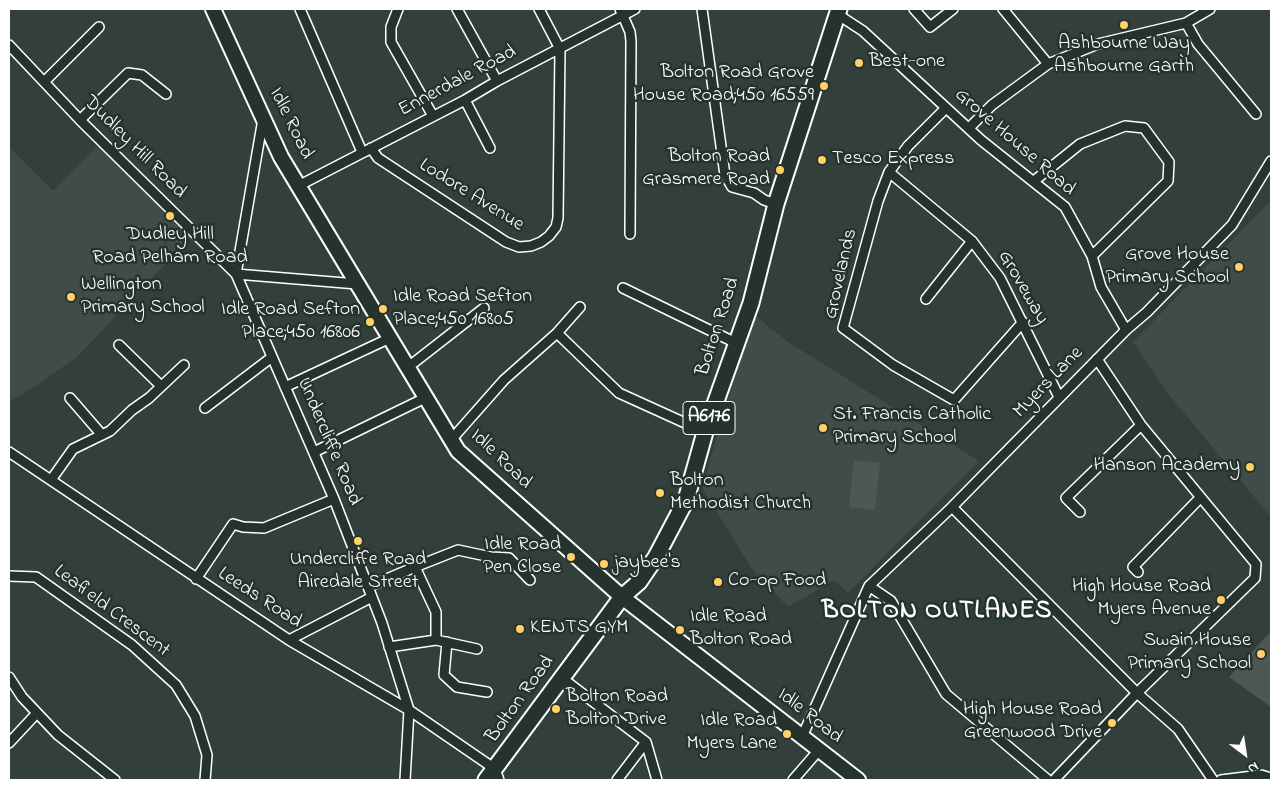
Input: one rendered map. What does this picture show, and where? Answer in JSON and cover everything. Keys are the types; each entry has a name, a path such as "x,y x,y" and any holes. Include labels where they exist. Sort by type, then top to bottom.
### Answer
{"main road":[{"name":"Bolton Road","path":"494,776 562,678 622,597 638,582 656,557 686,500 704,432 751,303 776,204 838,12"}],"street":[{"name":"Idle Road","path":"213,9 281,157 458,451 622,597 858,780"},
{"path":"300,9 362,152"},
{"path":"398,9 391,27 391,42 433,116"},
{"path":"457,9 497,81"},
{"path":"538,9 560,49"},
{"name":"Ennerdale Road","path":"298,186 560,49 622,12 635,9"},
{"path":"702,9 725,176 732,187 754,193 764,200 776,204"},
{"path":"914,9 930,27 953,9"},
{"path":"1003,9 1048,64"},
{"path":"969,128 992,105 1048,64 1098,44 1186,22 1210,9"},
{"path":"622,12 630,32 631,41 630,234"},
{"name":"Grove House Road","path":"838,12 863,31 981,140 1065,207 1092,256 1101,287 1126,330"},
{"path":"1186,22 1198,44 1256,114"},
{"path":"45,81 99,27"},
{"name":"Dudley Hill Road","path":"9,45 80,120 236,274"},
{"name":"Lodore Avenue","path":"371,148 378,158 506,242 519,247 531,246 541,242 556,227 558,218 560,49"},
{"path":"80,120 128,73 142,74 166,94"},
{"path":"465,100 490,148"},
{"name":"Grovelands","path":"946,108 908,146 889,172 878,201 843,328 893,365 954,400 1023,322"},
{"path":"263,117 236,274 357,284"},
{"path":"1034,181 1080,144 1125,126 1144,128 1169,162 1168,181 1092,256"},
{"name":"Myers Lane","path":"802,737 869,586 952,507 1059,397 1126,330 1147,312 1232,225 1271,161"},
{"name":"Groveway","path":"889,172 972,241 1000,278 1059,397"},
{"path":"926,299 972,241"},
{"name":"Undercliffe Road","path":"236,274 334,499 390,647 409,710 405,780"},
{"path":"623,288 736,343"},
{"path":"451,440 504,380 557,333 580,307"},
{"path":"408,368 484,308"},
{"path":"557,333 620,393 704,432"},
{"path":"285,387 390,338"},
{"path":"119,345 161,386"},
{"path":"205,408 272,357"},
{"path":"1054,780 1137,693 1255,578 1256,564 1141,425 1097,359"},
{"path":"51,480 73,449 110,431 184,365"},
{"path":"70,398 102,435"},
{"path":"314,452 425,398"},
{"path":"1080,512 1066,498 1141,425"},
{"name":"Leeds Road","path":"9,452 289,640 409,710 494,776"},
{"path":"1138,572 1133,567 1200,498"},
{"path":"196,579 233,524 243,527 264,528 334,499"},
{"path":"952,507 1137,693 1178,728 1213,780"},
{"path":"368,587 458,550 491,558 509,558 530,580"},
{"path":"415,567 436,612 436,640"},
{"name":"Leafield Crescent","path":"9,576 36,577 132,645 176,685 194,716 207,755 205,780"},
{"path":"869,586 891,601 946,694 1048,780"},
{"path":"289,640 372,597"},
{"path":"390,647 436,640 477,649"},
{"path":"447,642 444,675 457,687 487,692"},
{"path":"9,677 22,697 58,736 115,780"},
{"path":"562,678 646,742 657,780"},
{"path":"9,743 37,713"},
{"path":"617,780 646,742"},
{"path":"793,780 819,750"},
{"path":"1221,780 1261,775 1271,778"}],"shaded area":[{"name":"Wellington Primary School","path":"98,146 191,237 77,357 9,402 9,147 53,191"},
{"name":"Grove House Primary School","path":"1271,200 1271,517 1169,395 1133,342"},
{"name":"St. Francis Catholic Primary School","path":"753,314 788,342 979,461 848,593 834,580 788,607 752,569 702,488"},
{"path":"854,460 880,463 875,510 849,507"},
{"name":"Swain House Primary School","path":"1271,631 1271,707 1229,677"}],"place":[{"name":"Ashbourne Way Ashbourne Garth","path":"1124,25"},
{"name":"Best-one","path":"859,63"},
{"name":"Bolton Road Grove House Road;450 16559","path":"824,86"},
{"name":"Tesco Express","path":"822,160"},
{"name":"Bolton Road Grasmere Road","path":"780,170"},
{"name":"Dudley Hill Road Pelham Road","path":"170,216"},
{"name":"Grove House Primary School","path":"1239,267"},
{"name":"Wellington Primary School","path":"71,297"},
{"name":"Idle Road Sefton Place;450 16805","path":"383,309"},
{"name":"Idle Road Sefton Place;450 16806","path":"370,322"},
{"name":"St. Francis Catholic Primary School","path":"823,428"},
{"name":"Hanson Academy","path":"1250,467"},
{"name":"Bolton Methodist Church","path":"660,493"},
{"name":"Undercliffe Road Airedale Street","path":"358,541"},
{"name":"Idle Road Pen Close","path":"571,557"},
{"name":"jaybee's","path":"604,564"},
{"name":"Co-op Food","path":"718,582"},
{"name":"High House Road Myers Avenue","path":"1221,600"},
{"name":"KENTS GYM","path":"520,629"},
{"name":"Idle Road Bolton Road","path":"680,630"},
{"name":"Swain House Primary School","path":"1261,654"},
{"name":"Bolton Road Bolton Drive","path":"556,709"},
{"name":"High House Road Greenwood Drive","path":"1112,723"},
{"name":"Idle Road Myers Lane","path":"787,734"}],"district":[{"name":"BOLTON OUTLANES","path":"937,613"}]}
